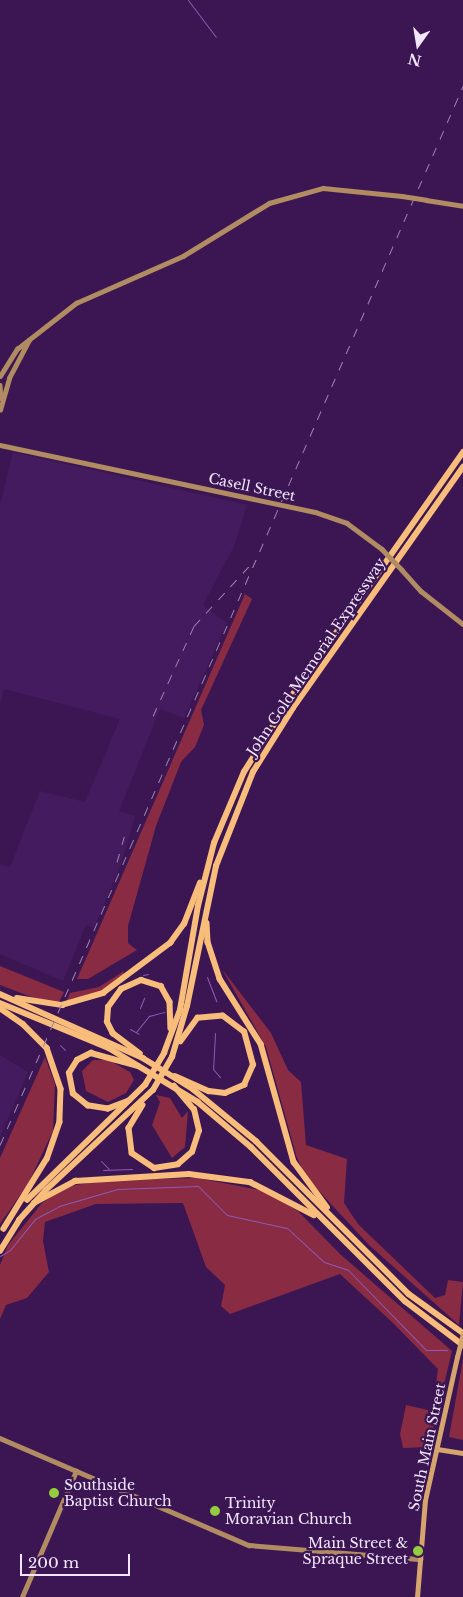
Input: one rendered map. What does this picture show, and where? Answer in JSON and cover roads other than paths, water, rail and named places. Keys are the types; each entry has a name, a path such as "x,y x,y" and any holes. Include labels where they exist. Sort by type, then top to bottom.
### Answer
{"highway":[{"name":"John Gold Memorial Expressway","path":"2,1232 42,1182 134,1100 146,1086 168,1045 180,1010 198,906 214,843 258,746 463,452"},
{"name":"John Gold Memorial Expressway","path":"0,1251 34,1203 153,1090 172,1057 176,1046 211,889 238,804 272,740 463,467"},
{"path":"0,993 61,1005 91,999 121,981 170,943 184,924 214,843"},
{"path":"211,889 206,929 211,956 220,979 261,1044 294,1162 348,1234"},
{"path":"143,1058 113,1034 108,1022 110,1002 126,985 146,980 165,990 172,1010 168,1045"},
{"path":"0,993 143,1058 174,1076 209,1092 225,1094 244,1085 253,1065 244,1032 223,1016 198,1018 176,1046"},
{"path":"0,1003 109,1048 173,1084 225,1124 405,1301 463,1345"},
{"path":"0,1008 23,1024 47,1048 61,1089 60,1122 47,1159 2,1232"},
{"path":"134,1100 110,1109 88,1106 73,1094 69,1073 77,1060 91,1053 140,1066"},
{"path":"174,1076 256,1141 409,1294 463,1333"},
{"path":"153,1090 132,1122 129,1144 143,1164 169,1168 189,1156 199,1130 194,1110 173,1084"},
{"path":"34,1203 75,1181 189,1174 257,1184 322,1220"}],"main road":[{"path":"0,376 16,349 76,303 183,256 233,223 284,197 338,188 463,206"},
{"path":"0,410 10,378 29,340"},
{"path":"0,385 0,410"},
{"name":"Casell Street","path":"0,445 315,512 347,523 382,549 421,591 463,624"},
{"name":"South Main Street","path":"417,1597 425,1500 463,1333"},
{"path":"0,1438 249,1545 420,1559"},
{"path":"437,1449 463,1453"},
{"path":"22,1597 76,1471"}],"waterway":[{"path":"188,0 216,37"},
{"path":"143,975 148,974"},
{"path":"207,977 216,1001"},
{"path":"140,1008 144,998"},
{"path":"136,1032 149,1016 164,1012"},
{"path":"130,1029 139,1034"},
{"path":"215,1033 213,1069 220,1077"},
{"path":"60,1045 65,1050"},
{"path":"101,1161 109,1169"},
{"path":"103,1170 132,1169"},
{"path":"0,1256 10,1250 35,1219 59,1206 117,1189 198,1186 227,1215 287,1228 324,1262 348,1270 426,1350 447,1350"}],"railway":[{"path":"0,1145 463,86"},
{"path":"153,716 194,626 250,565"},
{"path":"117,862 127,828"}],"place":[{"name":"Southside Baptist Church","path":"54,1493"},
{"name":"Trinity Moravian Church","path":"215,1511"},
{"name":"Main Street & Spraque Street","path":"418,1551"}]}
